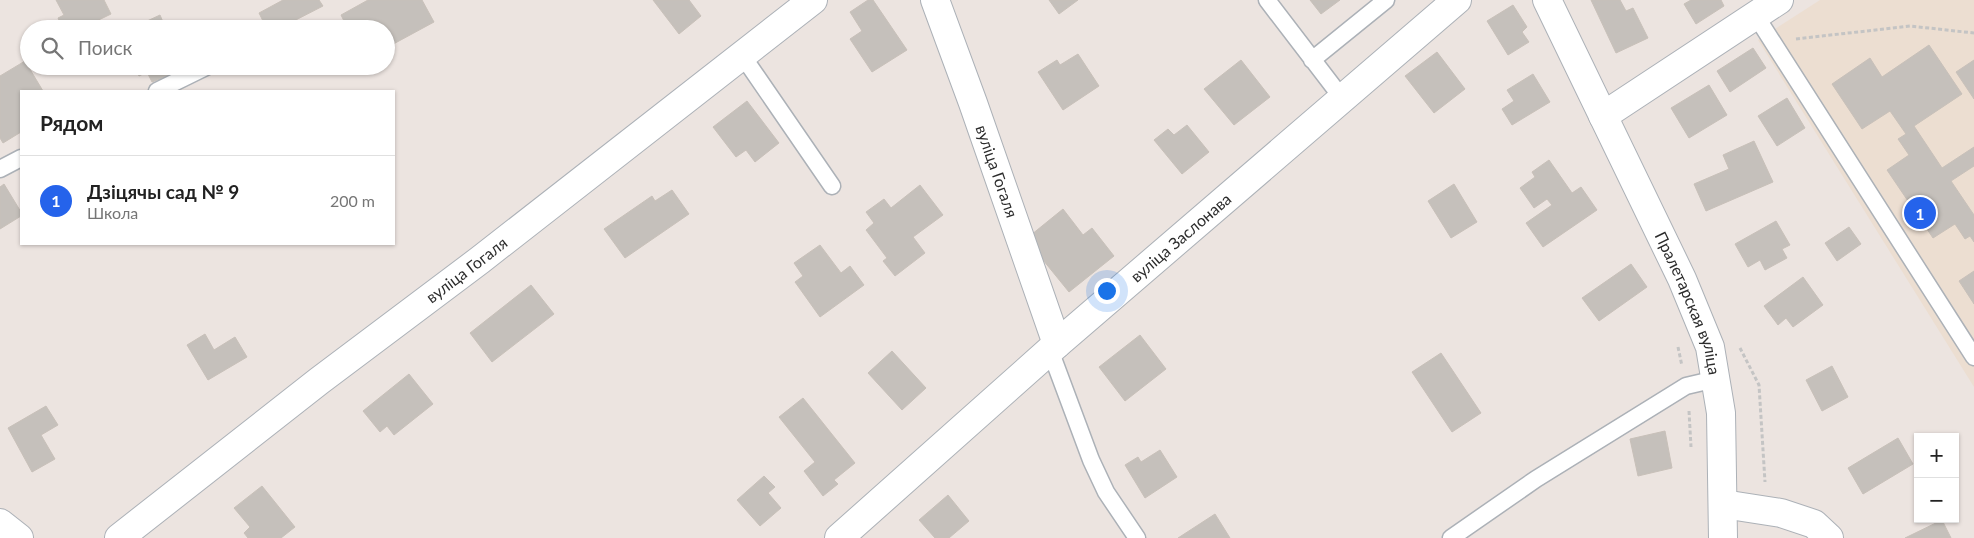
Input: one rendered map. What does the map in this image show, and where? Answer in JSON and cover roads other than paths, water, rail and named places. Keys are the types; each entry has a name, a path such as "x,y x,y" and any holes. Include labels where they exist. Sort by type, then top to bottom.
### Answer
{"street":[{"name":"вуліца Гогаля","path":"119,538 319,381 480,260 813,0"},
{"name":"вуліца Гогаля","path":"935,0 973,103 1053,347"},
{"name":"вуліца Заслонава","path":"839,538 1053,347 1457,0"},
{"name":"Пралетарская вуліца","path":"1547,0 1697,312 1710,347 1720,413 1723,538"},
{"path":"1603,116 1779,0"},
{"path":"1723,504 1782,513 1814,524 1829,538"},
{"path":"0,523 19,538"}],"lane":[{"path":"1267,0 1342,98"},
{"path":"1312,60 1386,0"},
{"path":"1756,16 1974,357"},
{"path":"742,55 832,186"},
{"path":"159,90 190,75"},
{"path":"0,169 20,159"},
{"path":"1053,347 1091,460 1106,492 1137,538"},
{"path":"1451,538 1543,474 1686,386 1716,379"}],"place":[{"name":"Дзіцячы сад № 9","path":"1920,213"}]}
